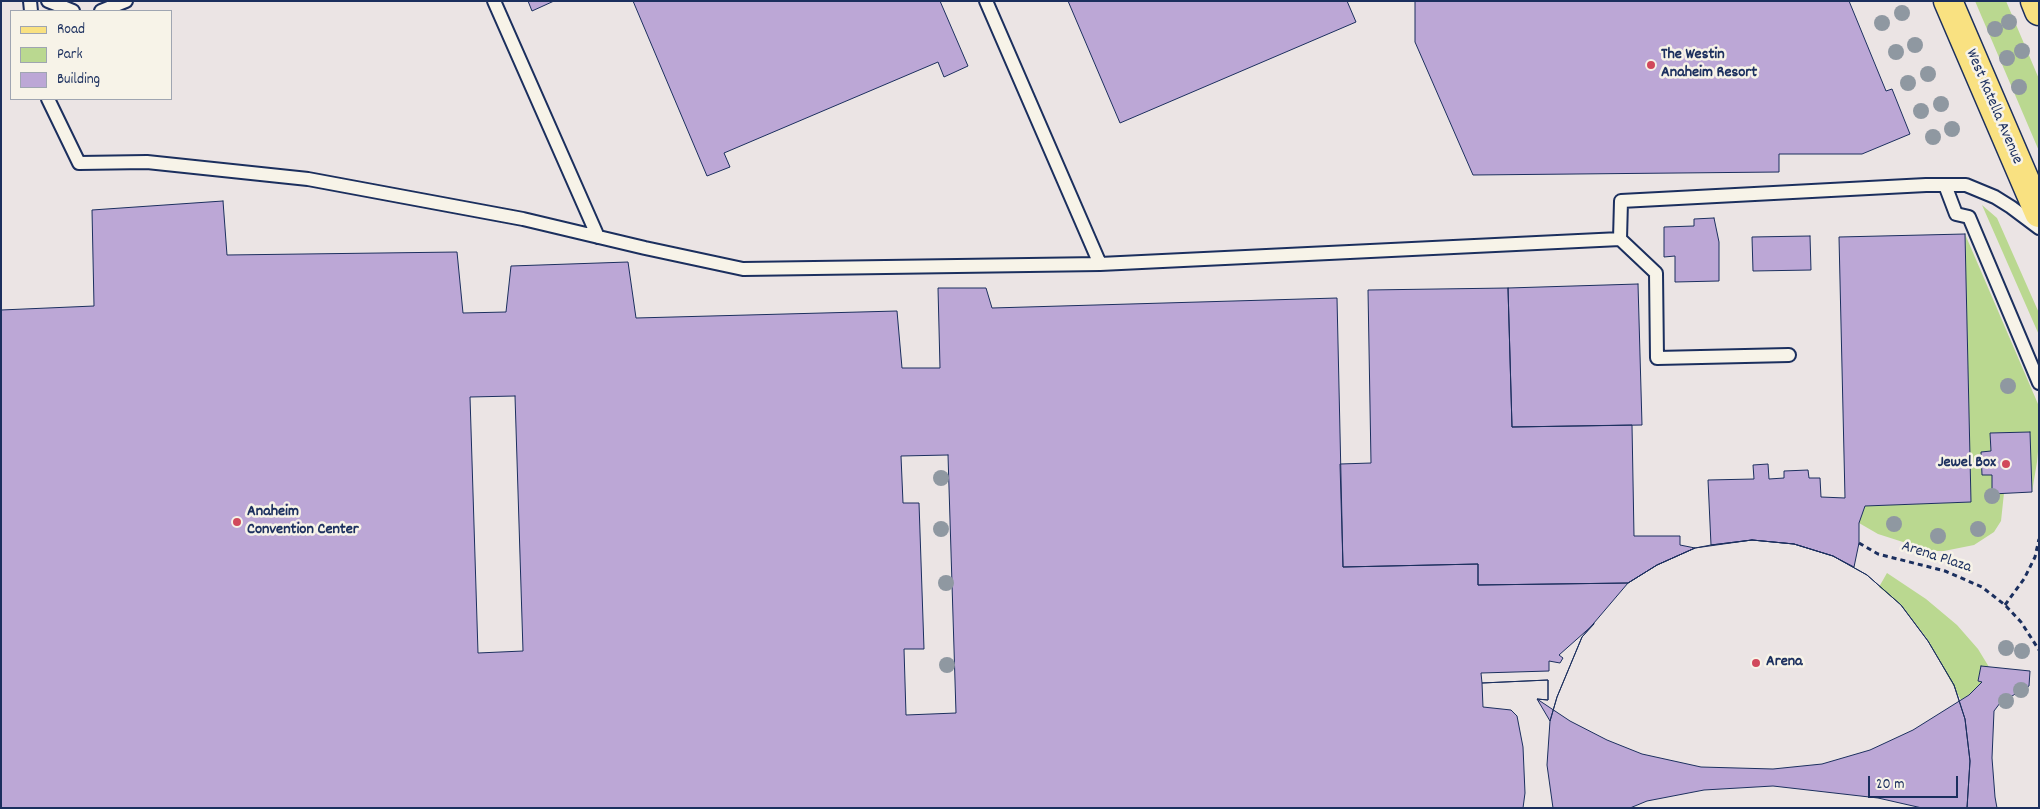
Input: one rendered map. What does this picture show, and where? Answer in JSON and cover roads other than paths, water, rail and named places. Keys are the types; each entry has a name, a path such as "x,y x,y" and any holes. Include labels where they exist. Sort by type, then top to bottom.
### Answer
{"main road":[{"name":"West Katella Avenue","path":"1948,1 2039,213"},
{"path":"2035,1 2039,10"}],"lane":[{"path":"48,1 70,10"},
{"path":"104,10 126,1"},
{"path":"494,1 598,237"},
{"path":"986,1 1100,264"},
{"path":"48,100 79,163 147,162 308,179 523,219 743,269 1100,264 1620,239 1656,273 1657,358 1789,354"},
{"path":"1620,239 1621,201 1926,185 1966,185 1995,197 2039,228"},
{"path":"1945,185 1956,214 1969,217 2039,382"}],"place":[{"name":"The Westin Anaheim Resort","path":"1651,65"},
{"name":"Jewel Box","path":"2006,464"},
{"name":"Anaheim Convention Center","path":"237,522"},
{"name":"Arena","path":"1756,663"}]}
